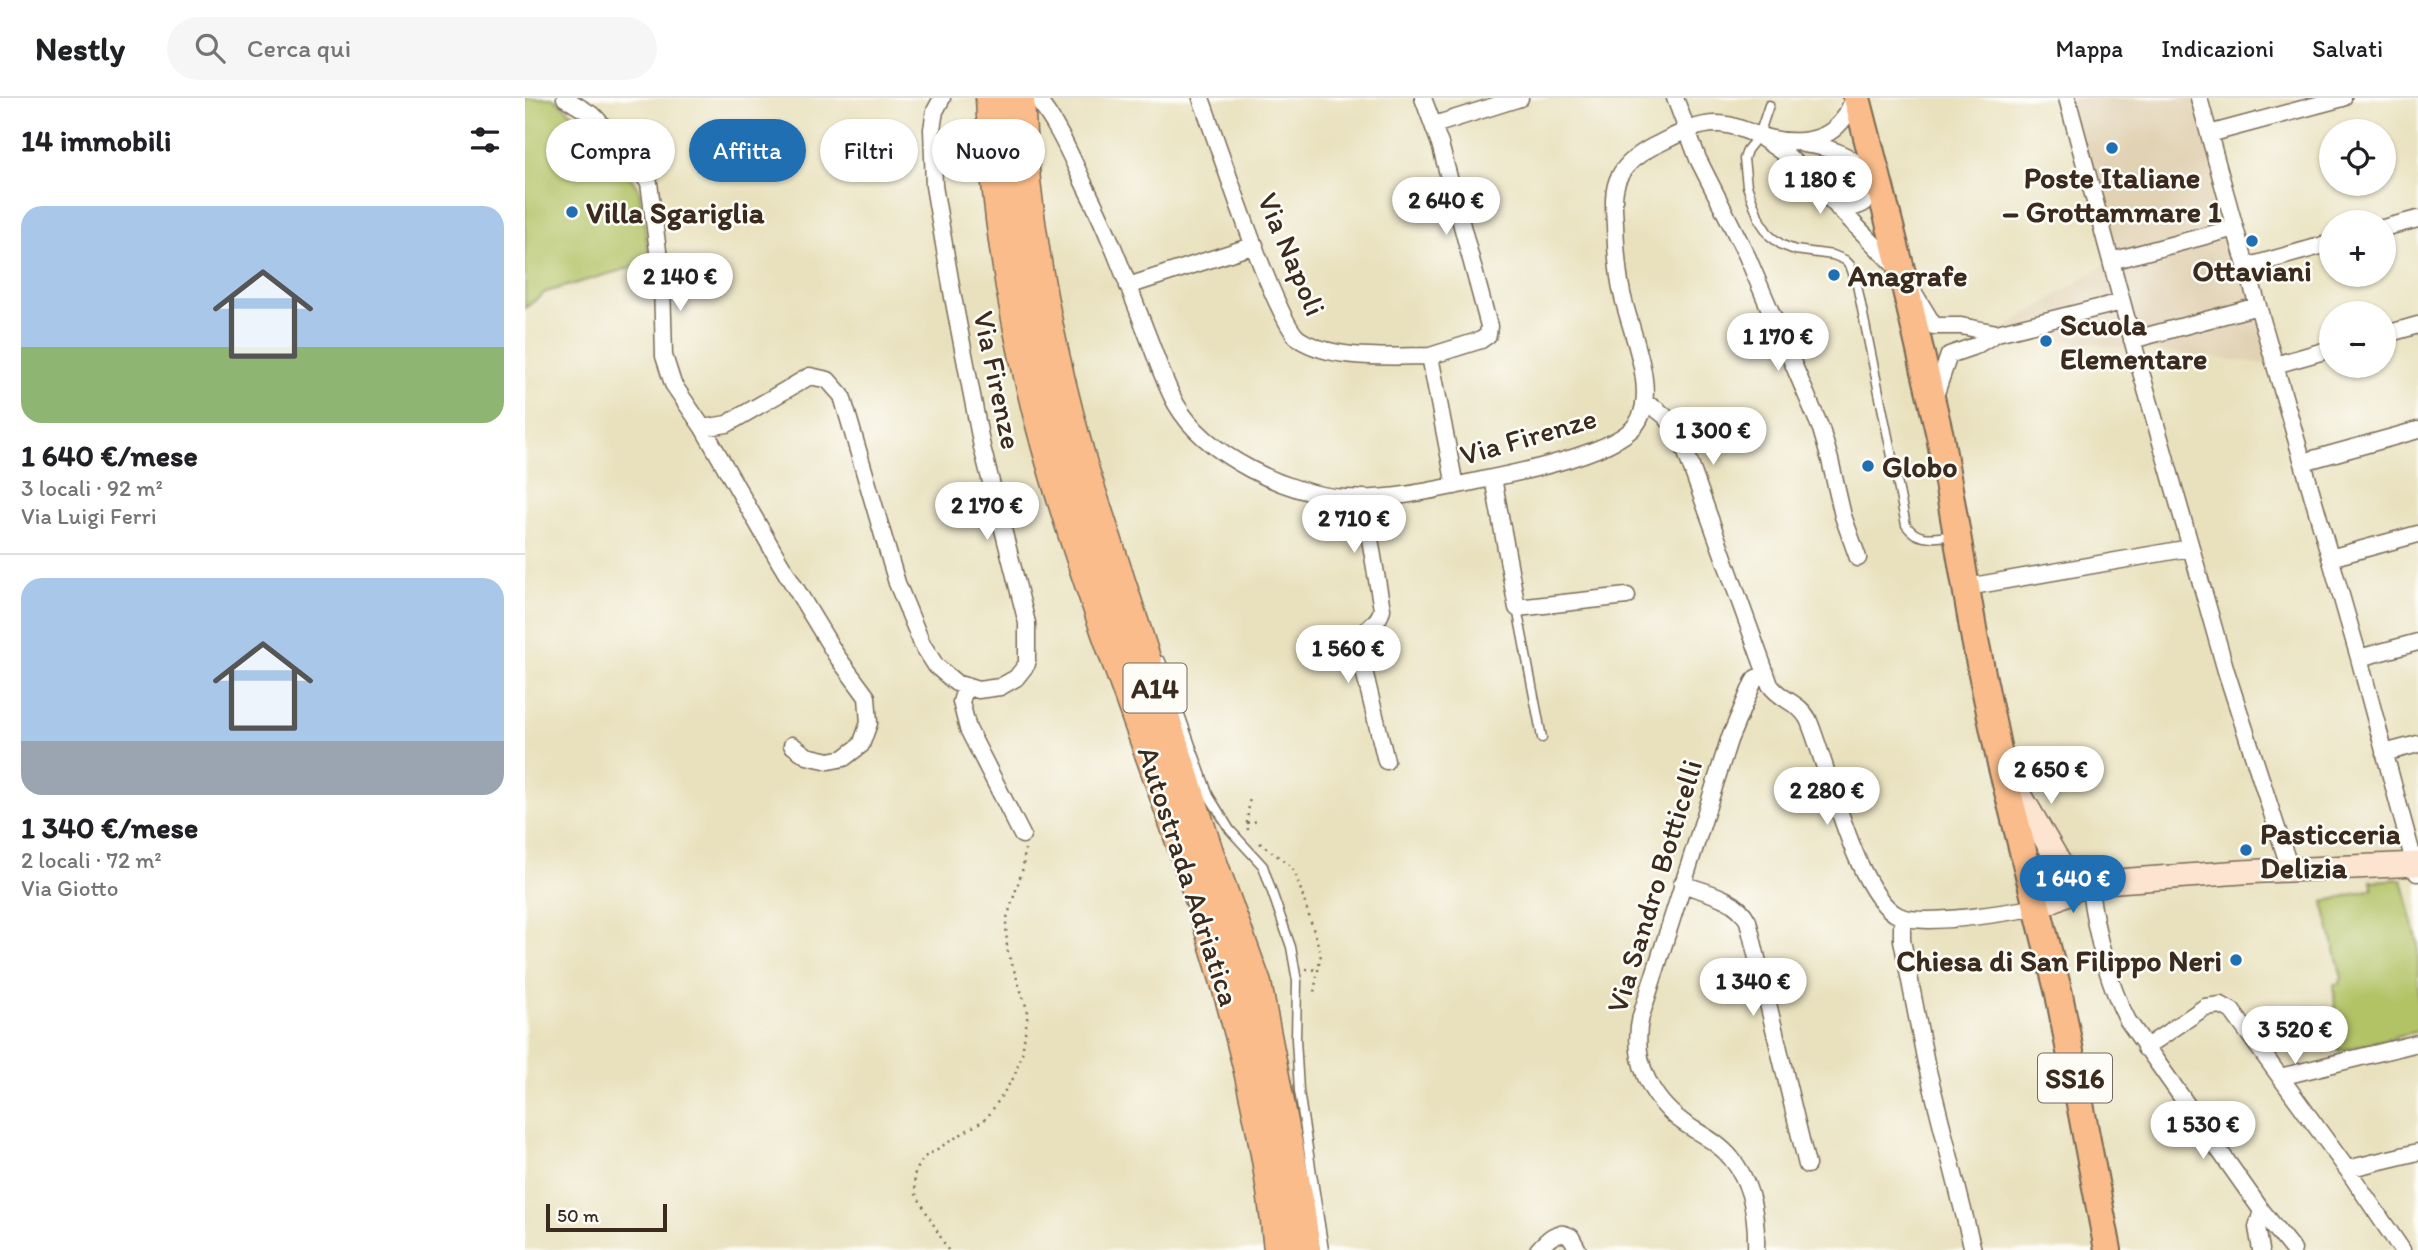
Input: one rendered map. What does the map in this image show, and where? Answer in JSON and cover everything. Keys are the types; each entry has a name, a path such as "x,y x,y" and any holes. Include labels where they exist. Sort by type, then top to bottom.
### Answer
{"highway":[{"name":"Autostrada Adriatica","path":"1005,111 1026,200 1035,260 1062,388 1089,487 1208,852 1256,984 1299,1200 1305,1250"},
{"name":"Autostrada Adriatica","path":"1005,111 998,202 1008,268 1048,452 1103,620 1186,854 1227,983 1261,1128 1279,1250"}],"main road":[{"name":"SS16","path":"1856,98 1902,274 1926,337 1933,403 2000,760 2064,1016 2108,1250"}],"street":[{"path":"565,98 594,116 624,149 649,183 662,281 664,356 673,384 703,428 837,656 867,697 869,723 861,745 844,758 829,761 807,756 792,745"},
{"name":"Via Firenze","path":"942,98 935,111 932,129 936,201 982,446 1027,622 1027,664 1016,678 1000,687 978,690 966,686"},
{"name":"Via Firenze","path":"1036,98 1052,119 1104,225 1177,405 1204,437 1238,461 1275,480 1331,497 1363,498 1455,486 1583,454 1616,441 1635,427 1642,415 1644,403"},
{"name":"Via Napoli","path":"1201,98 1286,322 1299,338 1335,352 1430,356 1481,340 1489,331 1489,322 1434,125"},
{"path":"1423,98 1434,125 1520,98"},
{"path":"1675,98 1686,131 1708,181 1741,244 1826,444 1843,516 1858,558"},
{"path":"1794,142 1814,139 1842,122 1856,98"},
{"path":"2067,98 2190,548 2242,725 2290,869"},
{"path":"1838,208 1867,204 1880,187 1850,157 1823,147 1759,135 1721,123 1707,124 1686,131 1652,147 1635,158 1619,176 1615,190 1618,269 1643,375 1644,403 1663,412 1675,428 1695,472 1765,674 1780,697 1795,704 1805,713 1818,743 1861,871 1878,897 1902,917 1922,920 1977,916 2081,880 2290,869 2417,868 2199,98"},
{"path":"2209,134 2343,98"},
{"path":"1759,135 1789,157 1902,274"},
{"path":"2396,225 2418,219"},
{"path":"2111,261 2235,228"},
{"path":"1129,286 1255,245"},
{"path":"2246,267 2319,246"},
{"path":"1997,333 1961,326 1926,337 1927,355 1949,355 1975,346 1997,333 2122,302"},
{"path":"2132,340 2258,306"},
{"path":"2396,331 2418,325"},
{"path":"2275,365 2319,352"},
{"path":"1933,403 1949,355"},
{"path":"1430,356 1455,486"},
{"path":"703,428 727,424 810,376 828,380 842,396 897,583 922,644 936,666 956,683 966,686 961,702 968,729 1022,835"},
{"path":"2303,462 2418,430"},
{"path":"1493,478 1517,608 1627,596"},
{"path":"1363,498 1381,609 1379,618 1362,633 1358,646 1386,761"},
{"path":"2328,552 2418,534"},
{"path":"1967,587 2190,548"},
{"path":"2359,658 2418,642"},
{"name":"Via Sandro Botticelli","path":"1756,1250 1753,1208 1739,1169 1724,1151 1678,1118 1664,1104 1646,1079 1639,1059 1637,1035 1682,884 1739,714 1756,678 1765,674"},
{"path":"2384,753 2418,744"},
{"path":"2000,760 2055,857 2081,880 2118,999 2128,1021 2262,1211 2293,1250"},
{"path":"1682,884 1729,902 1739,909 1748,922 1807,1165"},
{"path":"1902,917 1902,940 1926,1063 1973,1250"},
{"path":"2145,1048 2205,1007 2221,1005 2235,1015 2402,1250"},
{"path":"2280,1077 2418,1043"},
{"path":"2347,1169 2418,1152"},
{"path":"2261,1250 2257,1227 2262,1211"},
{"path":"1538,1250 1555,1235 1566,1234 1575,1242 1578,1250"}],"lane":[{"path":"1769,106 1759,135 1747,150 1744,167 1747,186 1763,227 1775,241 1788,248 1833,255 1850,265 1857,285 1906,525 1914,535 1920,537 1958,534"},
{"path":"1062,388 1114,530"},
{"path":"1517,608 1542,738"},
{"path":"1156,646 1209,796 1230,830 1263,866 1291,947 1297,981 1299,1091 1324,1250"}],"path":[{"path":"1857,285 1902,274"},
{"path":"1250,796 1248,830 1254,838 1292,867 1299,877 1321,954 1314,992"},
{"path":"1247,823 1258,821"},
{"path":"948,1250 916,1194 914,1175 923,1157 987,1118 1014,1077 1022,1054 1028,1012 1007,949 1006,921 1026,853 1022,835"}],"shaded area":[{"path":"2060,98 2199,98 2275,365 1997,333 2111,261"}],"green space":[{"path":"525,98 554,98 579,119 546,119 546,182 634,182 639,190 650,262 546,292 525,308"},
{"path":"2402,879 2418,944 2418,1031 2339,1051 2336,1045 2334,984 2339,984 2342,978 2323,902 2373,889 2371,881"}],"place":[{"name":"Poste Italiane – Grottammare 1","path":"2112,148"},
{"name":"Villa Sgariglia","path":"572,212"},
{"name":"Ottaviani","path":"2252,241"},
{"name":"Anagrafe","path":"1834,275"},
{"name":"Scuola Elementare","path":"2046,341"},
{"name":"Globo","path":"1868,466"},
{"name":"Pasticceria Delizia","path":"2246,850"},
{"name":"Chiesa di San Filippo Neri","path":"2236,960"}]}
